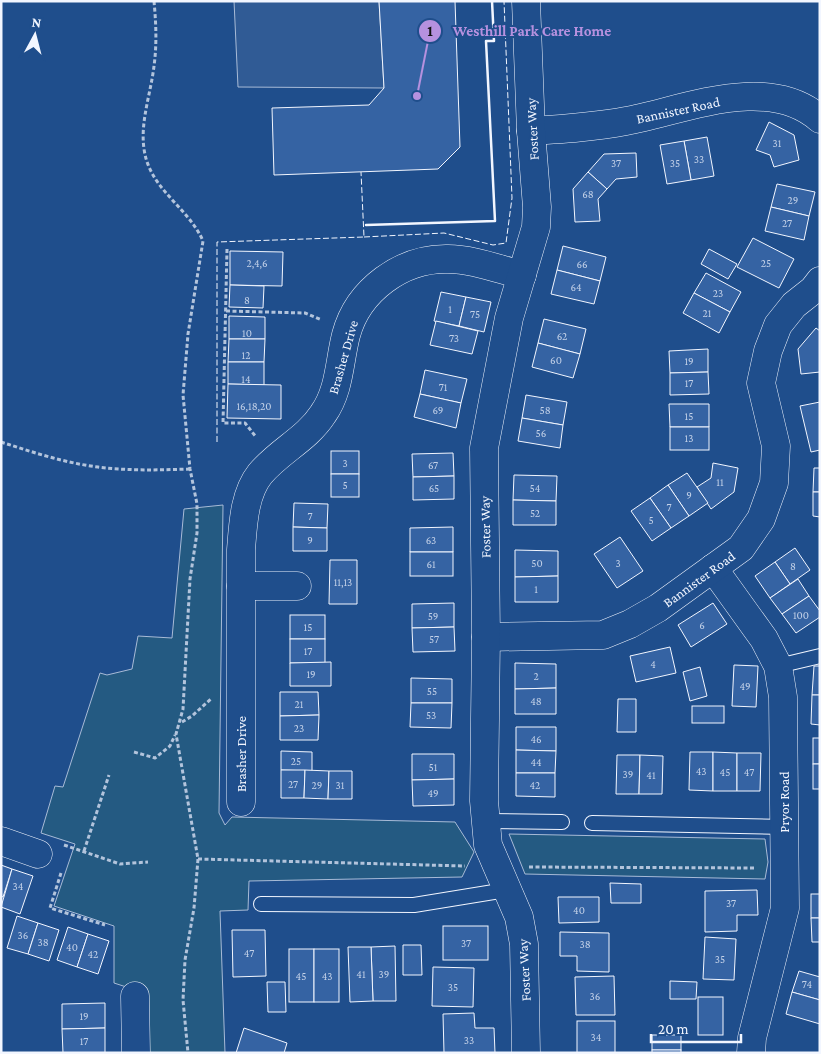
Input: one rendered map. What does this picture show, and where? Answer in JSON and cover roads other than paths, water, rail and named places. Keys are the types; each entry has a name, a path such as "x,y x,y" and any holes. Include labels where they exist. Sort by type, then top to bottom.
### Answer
{"street":[{"name":"Foster Way","path":"526,1 531,131 537,207 536,227 509,318 484,448 486,821 488,845 519,917 524,944 526,1053"},
{"name":"Bannister Road","path":"531,131 624,121 743,96 766,96 786,100 812,112 820,119"},
{"name":"Brasher Drive","path":"241,802 241,550 245,511 260,474 302,439 323,414 335,391 348,329 357,311 376,285 396,272 423,261 449,259 522,275"},
{"name":"Bannister Road","path":"486,637 604,634 630,624 658,608 741,548 761,519 774,483 776,446 761,383 768,350 778,326 794,305 813,290 820,281"},
{"name":"Pryor Road","path":"713,568 764,638 778,666 782,697 785,908 752,1038 752,1053"},
{"path":"241,586 297,586"},
{"path":"1,841 38,854"},
{"path":"135,996 136,1053"}],"lane":[{"path":"778,666 820,656"},
{"path":"486,821 562,822"},
{"path":"592,823 784,827"},
{"path":"261,904 414,905 506,890"}],"place":[{"name":"Westhill Park Care Home","path":"417,96"}]}
